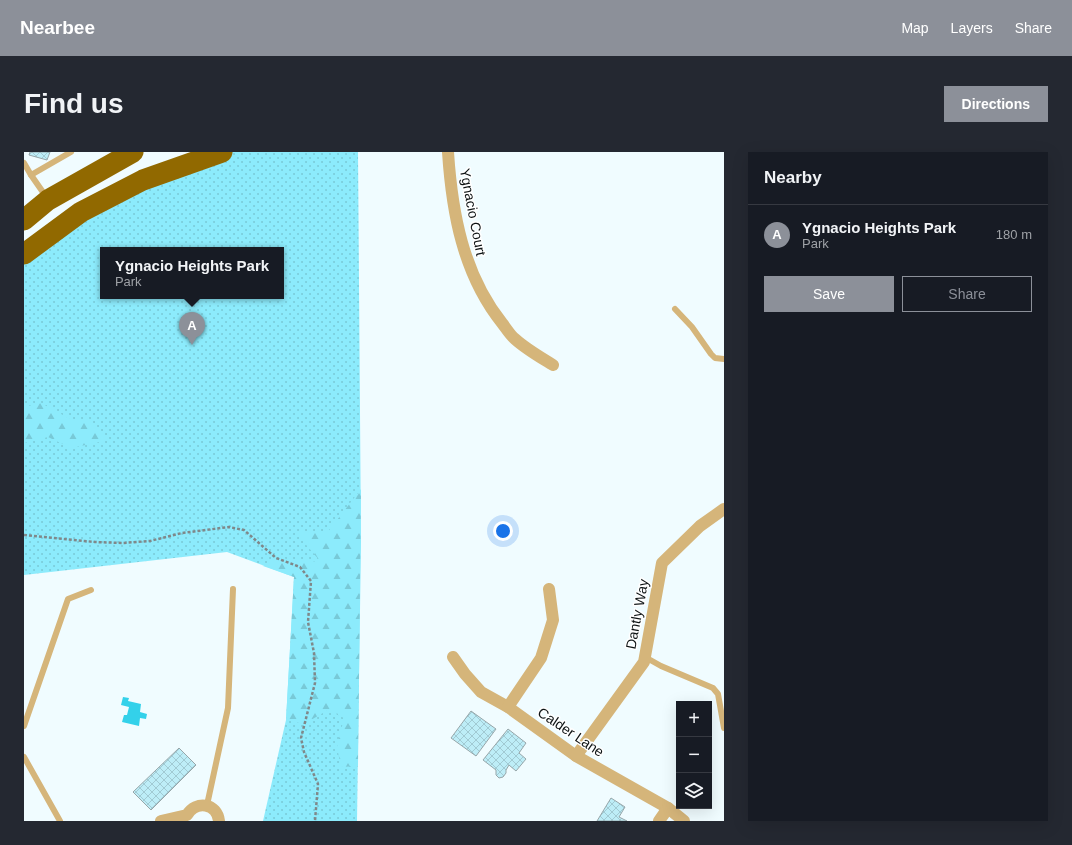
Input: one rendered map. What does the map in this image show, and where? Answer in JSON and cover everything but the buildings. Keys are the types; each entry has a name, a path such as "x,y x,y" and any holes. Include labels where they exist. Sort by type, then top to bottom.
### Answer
{"highway":[{"path":"24,254 81,212 95,204 143,180 222,152"},
{"path":"24,220 48,200 129,153"}],"street":[{"name":"Ygnacio Court","path":"448,152 450,187 458,229 470,269 492,310 515,339 553,365"},
{"name":"Dantly Way","path":"576,756 644,662 662,563 700,526 724,508"},
{"path":"508,708 541,658 553,620 550,589"},
{"name":"Calder Lane","path":"453,657 465,674 481,692 508,708 576,756 668,808 684,821"},
{"path":"161,821 187,815 195,806 207,805 215,810 219,821"},
{"path":"659,821 668,808"}],"lane":[{"path":"31,175 71,152"},
{"path":"24,163 48,200"},
{"path":"675,309 692,327 714,358 724,359"},
{"path":"24,726 68,599 91,590"},
{"path":"207,805 228,708 233,590"},
{"path":"645,657 661,666 713,688 718,694 721,702 724,728"},
{"path":"24,757 60,821"}],"green space":[{"path":"222,152 358,152 361,541 357,821 263,821 286,720 294,577 227,552 24,575 24,254 81,212"},
{"path":"41,403 70,419 91,421 109,440 71,448 48,437 24,443 24,407"},
{"path":"361,489 358,766 341,767 337,747 344,718 328,710 304,724 286,720 294,577 263,566 276,558 321,562 295,532 327,533"}],"shaded area":[{"path":"123,697 129,698 128,701 141,704 140,712 147,714 146,719 140,718 139,726 122,722 124,715 127,715 129,707 121,705"}],"place":[{"name":"Ygnacio Heights Park","path":"192,345"}]}
